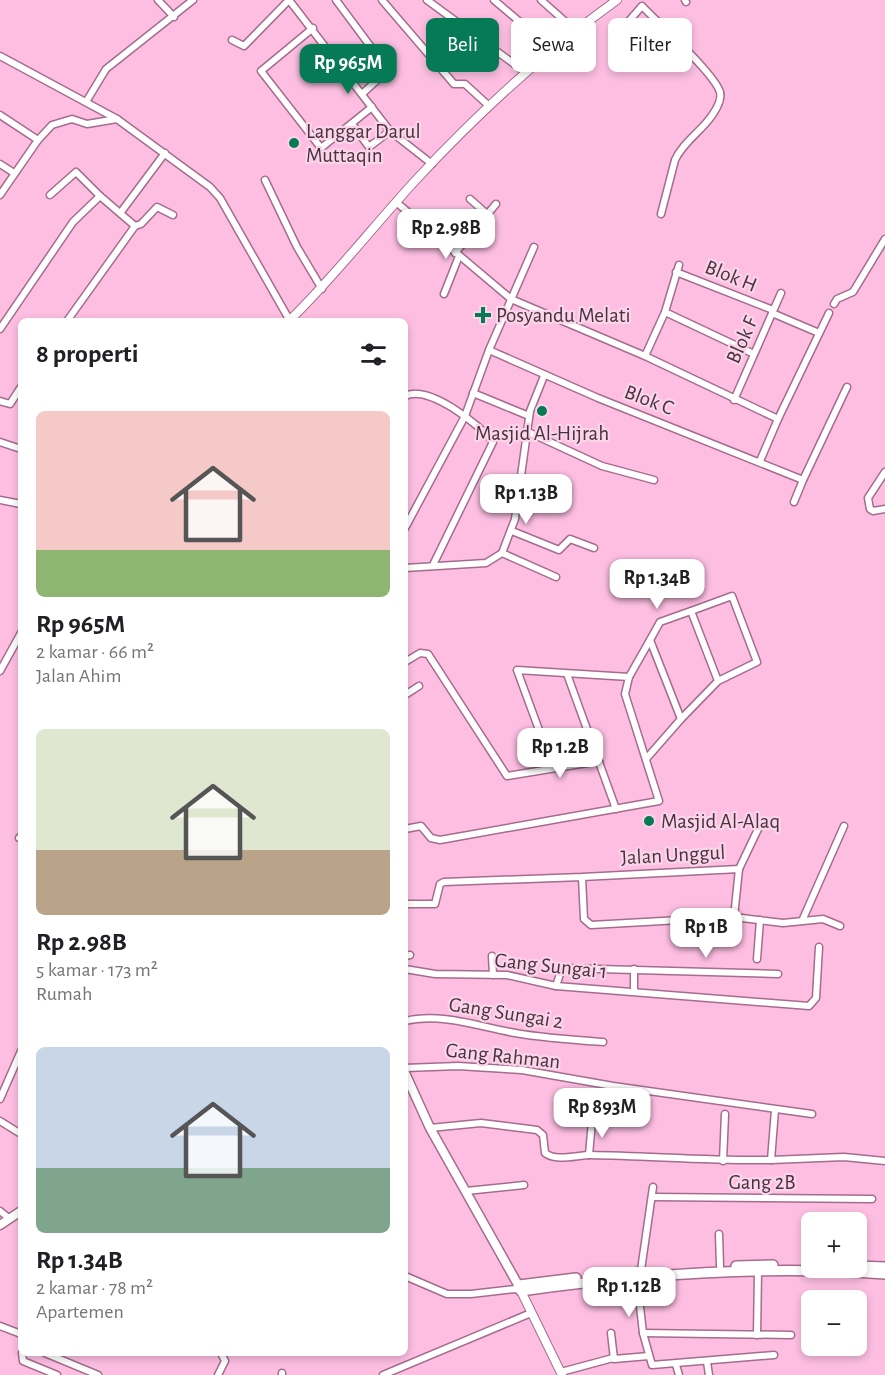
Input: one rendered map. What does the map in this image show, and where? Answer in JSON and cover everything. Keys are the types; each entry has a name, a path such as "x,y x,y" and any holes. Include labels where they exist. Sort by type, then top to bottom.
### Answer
{"main road":[{"path":"408,1080 430,1128 518,1288 638,1273 720,1266 801,1265"},
{"path":"0,1225 18,1213"},
{"path":"867,1266 885,1267"},
{"path":"638,1273 829,1271 885,1274"}],"street":[{"path":"158,0 174,17"},
{"path":"86,102 106,69 193,0"},
{"path":"232,40 244,46 289,0 313,28 390,131 432,164"},
{"path":"336,0 388,70 362,94"},
{"path":"382,0 454,84 465,84 488,105"},
{"path":"427,0 511,62"},
{"path":"494,0 515,18"},
{"path":"541,0 561,18"},
{"path":"594,18 617,0"},
{"path":"632,18 642,6 654,18"},
{"path":"313,28 261,71 321,148 372,107"},
{"path":"0,56 117,119 165,153 220,198 288,318"},
{"path":"662,214 678,153 713,115 721,98 720,91 692,58"},
{"path":"293,318 322,289 396,202 488,105 525,72"},
{"path":"0,115 38,140"},
{"path":"0,195 38,140 52,125 64,120 98,124 117,119"},
{"path":"352,124 369,147 390,131"},
{"path":"121,212 165,153"},
{"path":"0,164 14,173"},
{"path":"50,195 76,172 135,226"},
{"path":"265,180 297,247 322,289"},
{"path":"0,329 73,222 100,196"},
{"path":"470,199 488,214"},
{"path":"396,202 511,299 645,356 778,419"},
{"path":"444,294 457,254 496,204"},
{"path":"69,318 135,226 141,224 157,207 173,215"},
{"path":"834,304 837,299 853,292 885,239"},
{"path":"408,522 465,416 489,350 534,247"},
{"name":"Blok H","path":"665,312 677,268 819,333"},
{"name":"Blok F","path":"734,400 781,293"},
{"path":"645,356 665,312 754,354"},
{"path":"760,461 829,313"},
{"name":"Blok C","path":"489,350 544,375 801,479"},
{"path":"408,568 486,563 502,553 512,531 525,459 529,416 544,375"},
{"path":"794,502 801,479 847,387"},
{"path":"0,401 10,404 18,392"},
{"path":"408,395 414,393 429,396 465,416 492,440 493,446 433,565"},
{"path":"473,393 529,416"},
{"path":"526,431 602,466 654,480"},
{"path":"0,442 18,448"},
{"path":"885,472 868,503 873,511 885,509"},
{"path":"0,500 18,503"},
{"path":"512,531 560,550 570,539 594,548"},
{"path":"502,553 556,577"},
{"path":"408,829 424,827 436,841 659,801 625,694 629,677 660,622 729,596 735,598 757,662 718,681 646,759"},
{"path":"692,611 718,681"},
{"path":"0,671 18,638"},
{"path":"650,640 681,719"},
{"path":"408,661 426,653 501,770 508,776 599,761"},
{"path":"553,768 518,670 629,677"},
{"path":"567,674 616,809"},
{"path":"408,693 419,686"},
{"path":"739,868 760,825"},
{"path":"802,921 844,826"},
{"name":"Jalan Unggul","path":"408,904 435,904 441,884 444,882 739,868 734,917"},
{"path":"582,877 584,919 591,925 734,917 783,923 823,919 840,926"},
{"path":"757,959 760,920"},
{"name":"Gang Sungai 1","path":"408,970 435,974 493,975 556,986 634,990 809,1006 816,998 819,947"},
{"path":"492,956 493,975"},
{"path":"556,986 562,968 778,974"},
{"path":"634,969 634,990"},
{"name":"Gang Sungai 2","path":"408,1020 440,1019 485,1025 524,1034 603,1042"},
{"path":"0,1100 18,1059"},
{"name":"Gang Rahman","path":"408,1068 458,1066 522,1070 812,1114"},
{"path":"14,1070 18,1072"},
{"path":"771,1160 775,1110"},
{"path":"723,1161 725,1114"},
{"path":"0,1121 18,1132"},
{"path":"589,1155 592,1121"},
{"path":"430,1128 481,1123 537,1130 543,1135 548,1155 723,1161 844,1157 885,1161"},
{"path":"466,1191 524,1185"},
{"path":"653,1187 638,1273 643,1333 650,1359 655,1366 774,1354"},
{"name":"Gang 2B","path":"652,1197 872,1198"},
{"path":"0,1211 10,1218"},
{"path":"719,1234 720,1266"},
{"path":"885,1262 885,1267"},
{"path":"757,1335 758,1271"},
{"path":"408,1277 447,1294 471,1294 518,1288 561,1373 613,1358 616,1360 650,1359"},
{"path":"383,1375 531,1313"},
{"path":"0,1326 18,1333"},
{"path":"611,1333 613,1358"},
{"path":"643,1333 791,1335"},
{"path":"22,1356 22,1361 57,1375"},
{"path":"52,1356 98,1375"},
{"path":"218,1375 225,1361 222,1356"},
{"path":"707,1362 709,1375"},
{"path":"676,1365 679,1375"}],"place":[{"name":"Langgar Darul Muttaqin","path":"294,143"},
{"name":"Posyandu Melati","path":"483,315"},
{"name":"Masjid Al-Hijrah","path":"542,411"},
{"name":"Masjid Al-Alaq","path":"649,821"}]}
